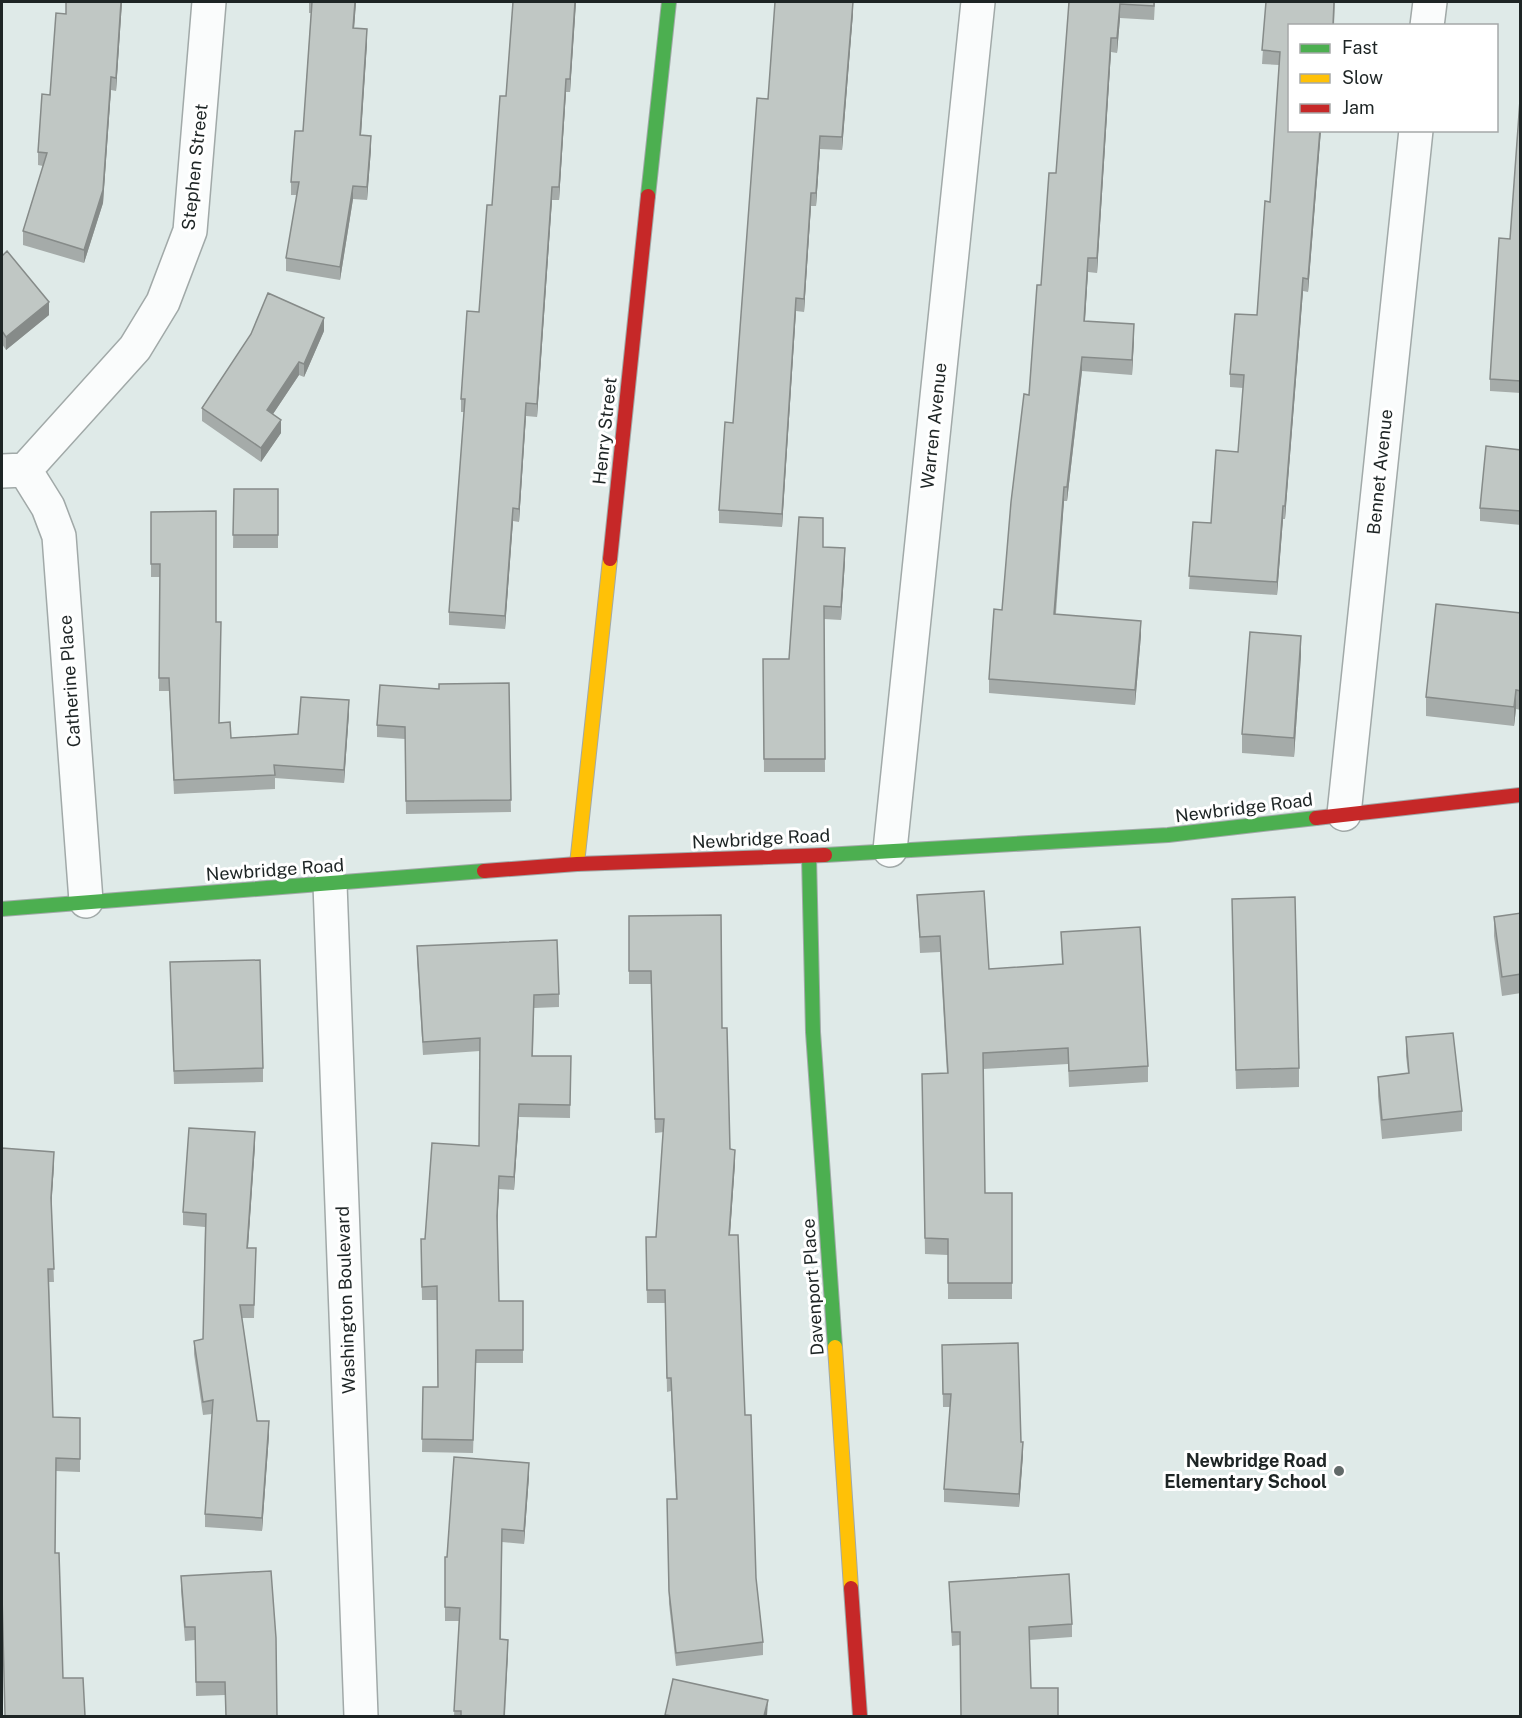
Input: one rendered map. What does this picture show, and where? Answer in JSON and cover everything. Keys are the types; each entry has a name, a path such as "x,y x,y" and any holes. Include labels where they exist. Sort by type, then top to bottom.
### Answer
{"street":[{"name":"Stephen Street","path":"13,470 135,348 163,302 190,231 209,2"},
{"name":"Henry Street","path":"577,864 669,2"},
{"name":"Warren Avenue","path":"890,850 978,2"},
{"path":"1427,24 1430,2"},
{"name":"Bennet Avenue","path":"1344,814 1416,132"},
{"name":"Catherine Place","path":"13,470 48,507 59,536 86,901"},
{"name":"Newbridge Road","path":"2,909 577,864 809,856 1168,836 1521,795"},
{"name":"Davenport Place","path":"809,856 813,1032 860,1716"},
{"name":"Washington Boulevard","path":"330,884 361,1716"}],"building":[{"path":"66,2 121,2 116,78 111,77 103,190 84,250 23,231 47,153 38,152 42,94 50,95 56,13 66,14"},
{"path":"312,2 355,2 353,28 367,29 360,135 371,136 367,187 353,186 340,267 286,258 299,182 291,182 295,131 303,131"},
{"path":"513,2 575,2 570,79 566,79 559,187 552,187 537,404 526,403 519,509 513,508 505,616 449,612 465,399 461,399 467,311 479,312 487,205 492,205 500,96 506,96"},
{"path":"775,2 853,2 842,137 820,136 816,193 811,193 804,299 796,298 782,514 719,510 725,422 733,423 757,98 768,99"},
{"path":"1069,2 1154,2 1154,6 1120,4 1117,38 1111,38 1097,258 1088,258 1084,321 1134,324 1132,360 1082,357 1067,487 1064,487 1054,614 1141,621 1135,690 989,679 994,609 1002,610 1011,502 1024,394 1029,395 1037,285 1041,285 1049,173 1056,173"},
{"path":"1266,2 1334,2 1333,24 1288,24 1288,132 1320,132 1308,279 1303,278 1277,582 1189,576 1193,522 1211,523 1216,450 1238,452 1244,375 1230,374 1235,314 1257,315 1265,201 1270,202 1280,52 1262,50"},
{"path":"1521,86 1521,381 1490,379 1499,238 1510,239"},
{"path":"7,251 49,302 6,337 2,331 2,256"},
{"path":"268,293 324,318 304,364 299,362 267,410 281,420 261,448 202,408 251,334"},
{"path":"1486,446 1521,450 1521,511 1480,508"},
{"path":"234,489 278,489 278,535 233,535"},
{"path":"216,511 216,622 221,622 219,723 230,722 231,738 298,734 301,697 349,700 344,770 274,765 275,775 174,780 169,678 159,678 160,564 151,564 151,512"},
{"path":"799,517 823,518 823,547 845,548 841,607 824,606 825,759 764,759 763,659 789,659"},
{"path":"1436,604 1521,613 1521,691 1516,690 1514,707 1426,697"},
{"path":"1250,632 1301,636 1294,738 1242,734"},
{"path":"509,683 511,800 406,801 405,727 377,725 380,685 439,689 439,684"},
{"path":"984,891 989,969 1063,964 1061,932 1140,927 1148,1066 1069,1071 1068,1048 983,1053 985,1193 1012,1193 1012,1283 948,1283 948,1239 925,1238 922,1074 948,1073 940,936 920,937 917,895"},
{"path":"1295,897 1299,1068 1236,1070 1232,899"},
{"path":"1521,913 1521,974 1502,977 1494,917"},
{"path":"721,915 722,1028 727,1028 730,1149 735,1150 729,1235 738,1235 745,1415 751,1415 756,1578 763,1642 676,1653 669,1591 667,1499 677,1499 671,1378 667,1378 665,1290 647,1290 646,1237 656,1237 664,1119 655,1119 651,971 629,971 629,916"},
{"path":"557,940 559,994 534,995 532,1056 571,1056 570,1105 519,1104 514,1177 499,1176 497,1216 499,1301 523,1301 523,1350 476,1350 473,1440 422,1439 423,1387 438,1387 437,1286 422,1287 421,1239 425,1239 432,1143 479,1146 480,1038 423,1042 417,946"},
{"path":"260,960 263,1068 174,1071 170,962"},
{"path":"1453,1033 1462,1111 1382,1120 1378,1077 1409,1073 1406,1037"},
{"path":"189,1128 255,1132 247,1248 256,1248 254,1305 240,1305 257,1421 269,1421 262,1518 205,1514 213,1400 203,1402 194,1341 203,1339 206,1214 183,1212"},
{"path":"2,1148 54,1152 51,1198 54,1269 48,1269 53,1417 80,1418 80,1459 56,1458 55,1553 59,1553 63,1678 83,1678 85,1716 5,1716 2,1594"},
{"path":"1018,1343 1021,1442 1023,1442 1019,1494 944,1489 951,1394 943,1394 942,1345"},
{"path":"454,1457 529,1463 524,1531 502,1529 500,1639 508,1640 504,1716 461,1716 461,1711 454,1711 460,1608 445,1607 445,1557 447,1557"},
{"path":"271,1571 276,1638 277,1716 226,1716 225,1682 196,1682 195,1627 185,1627 181,1576"},
{"path":"1069,1574 1072,1624 1029,1627 1031,1688 1058,1688 1058,1716 961,1716 960,1632 952,1632 949,1582"},
{"path":"673,1679 768,1700 764,1716 665,1715"}],"traffic: fast":[{"path":"648,196 669,2"},
{"path":"825,855 1168,835 1316,818"},
{"path":"809,856 813,1032 835,1347"},
{"path":"2,909 484,871"}],"traffic: slow":[{"path":"577,864 610,559"},
{"path":"835,1347 851,1588"}],"traffic: jam":[{"path":"610,559 648,196"},
{"path":"1316,818 1520,795"},
{"path":"484,871 577,864 825,855"},
{"path":"851,1588 860,1716"}],"place":[{"name":"Newbridge Road Elementary School","path":"1339,1471"}]}
